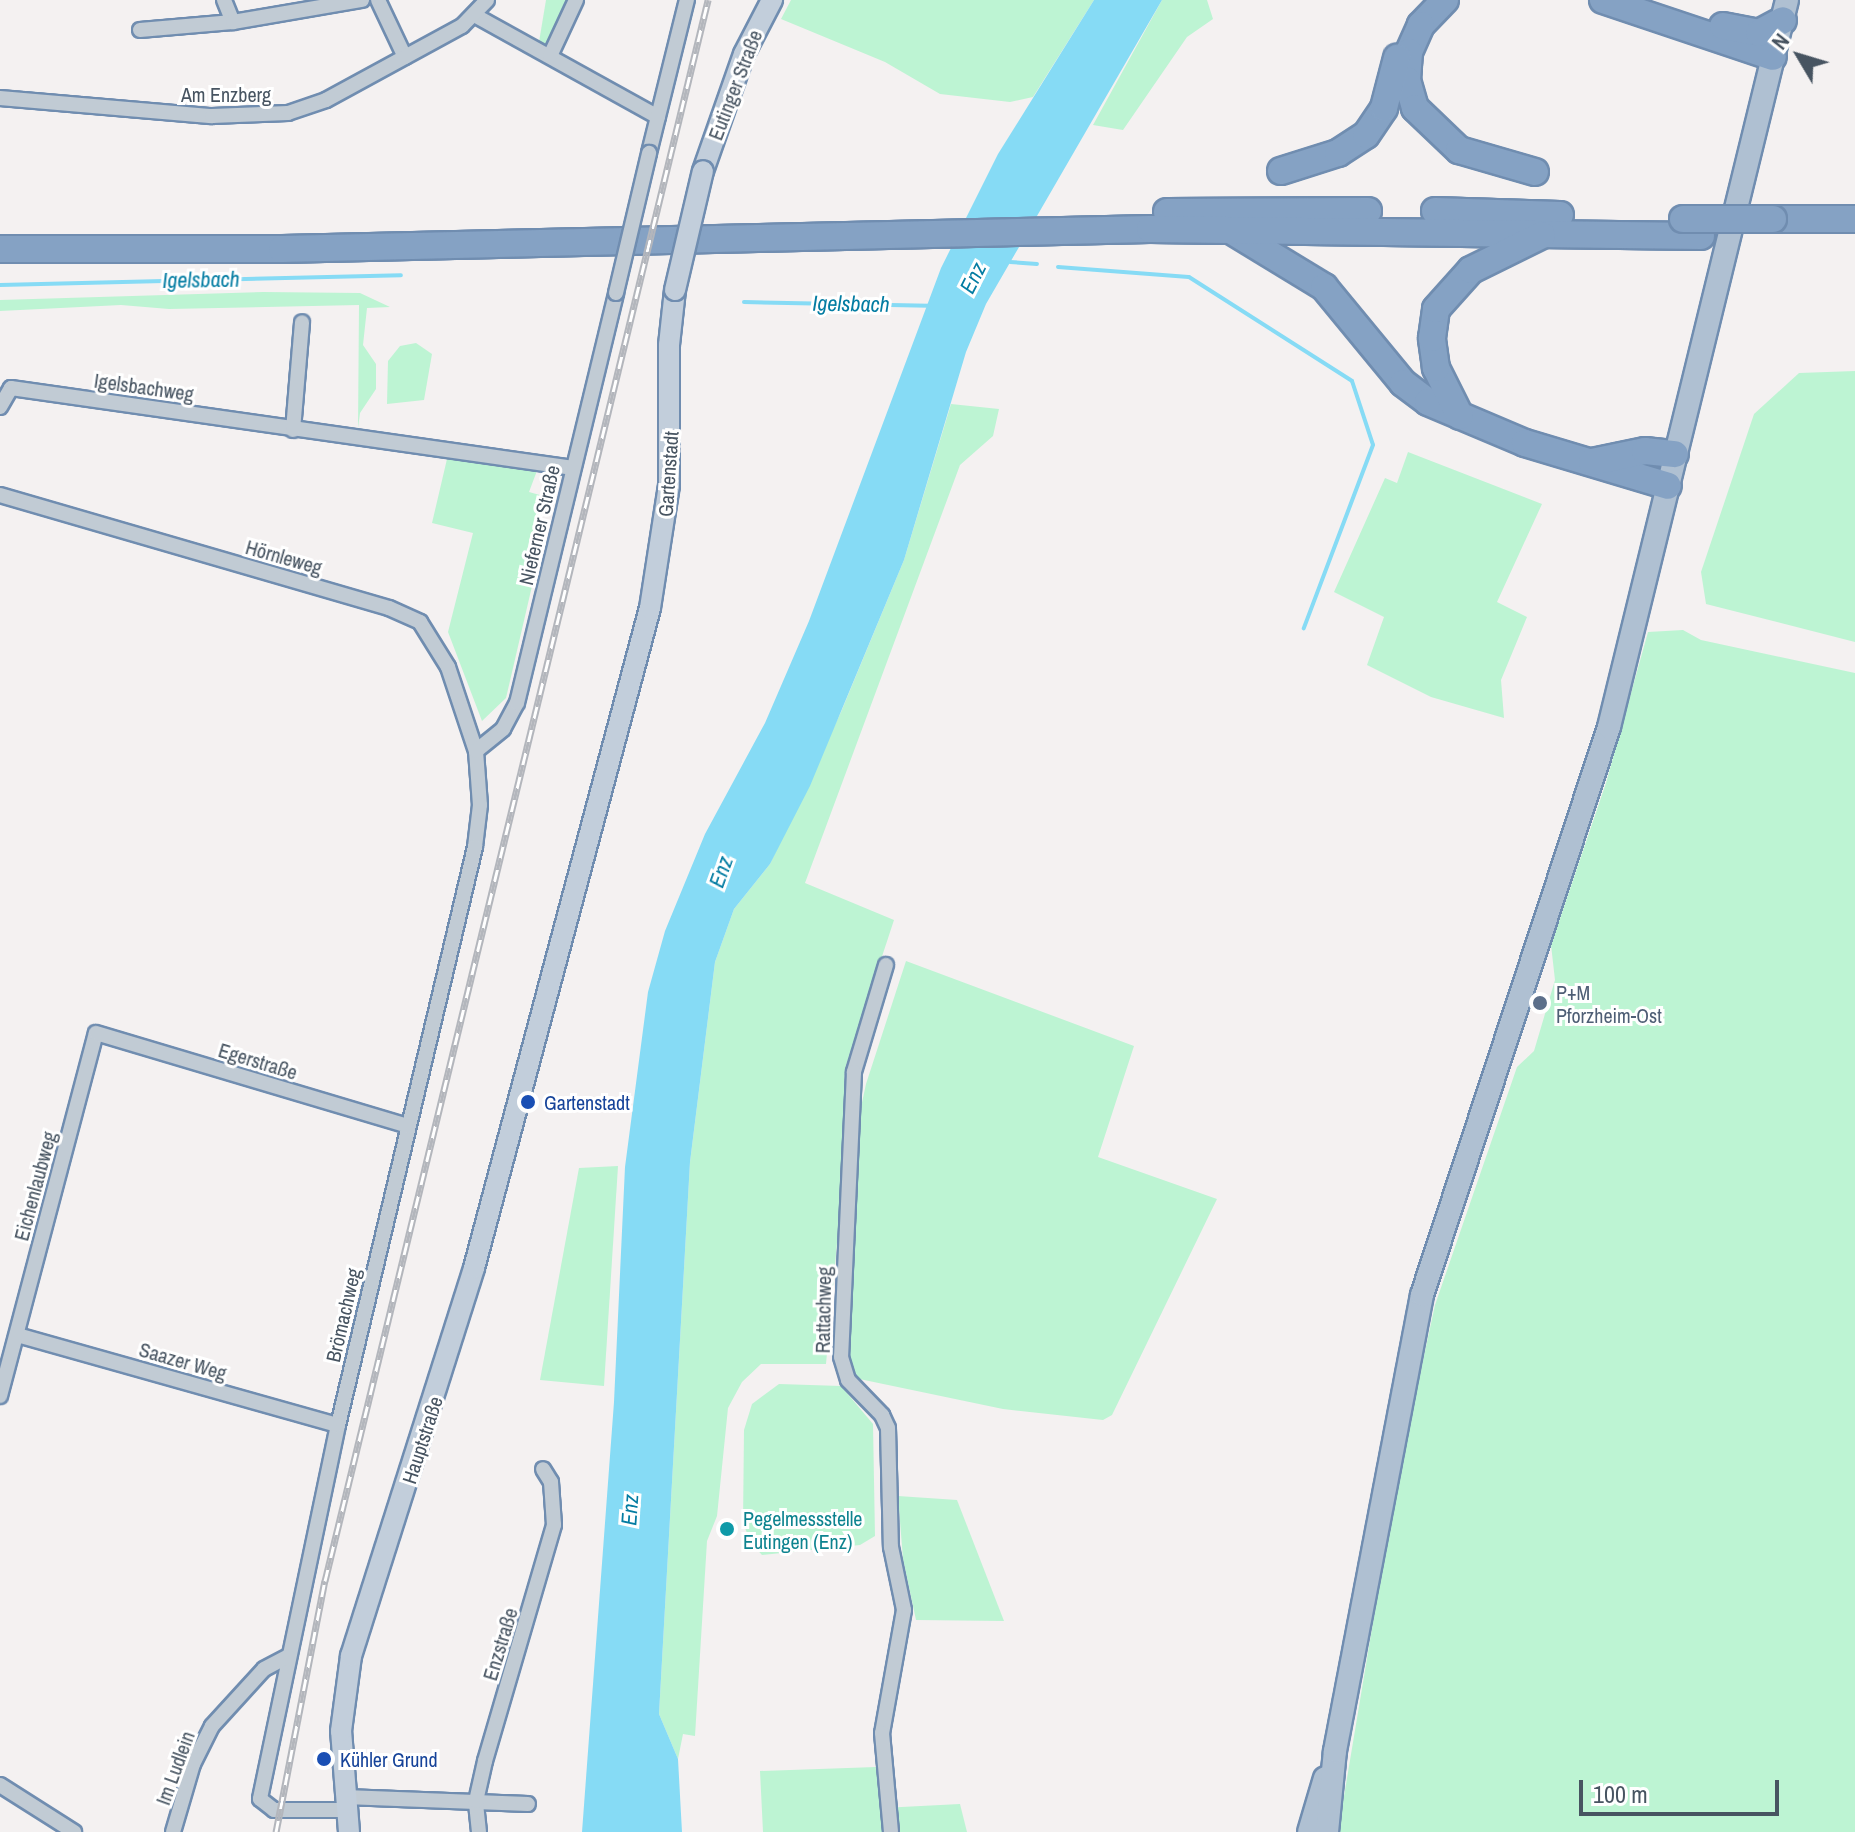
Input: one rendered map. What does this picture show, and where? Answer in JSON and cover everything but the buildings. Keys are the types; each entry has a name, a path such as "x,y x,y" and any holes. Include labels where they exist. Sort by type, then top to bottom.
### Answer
{"highway":[{"path":"1281,171 1338,153 1366,135 1384,108 1402,39 1429,0"},
{"path":"1445,0 1421,25 1409,52 1407,80 1415,108 1459,150 1535,172"},
{"path":"1603,0 1773,57"},
{"path":"1644,0 1735,31 1759,33 1785,10"},
{"path":"0,233 282,235 1149,221 1500,211 1692,227"},
{"path":"1774,228 1855,219"},
{"path":"1149,221 1232,231 1548,232 1692,227 1774,228 1855,236"},
{"path":"0,249 282,249 929,225"},
{"path":"1232,231 1324,287 1403,383 1460,416 1585,463 1668,486"},
{"path":"1460,416 1436,368 1432,338 1436,309 1471,270 1548,232"},
{"path":"1585,463 1677,445"}],"main road":[{"path":"1327,1832 1335,1751 1422,1295 1598,765 1785,10"},
{"path":"1309,1832 1335,1751"}],"street":[{"path":"224,0 233,22"},
{"path":"140,30 233,22 362,0"},
{"path":"378,0 405,57"},
{"path":"487,0 476,16 658,117"},
{"path":"550,56 576,0"},
{"name":"Nieferner Straße","path":"476,751 503,729 517,703 687,0"},
{"name":"Eutinger Straße","path":"703,171 739,65 772,0"},
{"name":"Am Enzberg","path":"0,98 254,117 326,100 476,16"},
{"name":"Gartenstadt","path":"534,1052 662,547 675,290 703,171"},
{"path":"293,430 302,322"},
{"name":"Igelsbachweg","path":"0,407 11,388 573,468"},
{"name":"Hörnleweg","path":"0,495 389,608 420,622 448,667 476,751"},
{"name":"Brömachweg","path":"345,1803 274,1810 260,1799 286,1694 288,1656 338,1425 475,847 480,805 476,751"},
{"name":"Rattachweg","path":"886,965 854,1072 841,1357 848,1380 882,1415 888,1428 891,1547 904,1610 882,1733 891,1832"},
{"name":"Egerstraße","path":"96,1033 408,1126"},
{"name":"Eichenlaubweg","path":"0,1396 96,1033"},
{"name":"Hauptstraße","path":"349,1832 342,1707 351,1656 444,1373 534,1052"},
{"name":"Saazer Weg","path":"17,1335 338,1425"},
{"name":"Enzstraße","path":"479,1832 476,1801 554,1525 551,1482 543,1469"},
{"name":"Im Ludlein","path":"173,1832 193,1764 212,1726 264,1669 288,1656"},
{"path":"0,1785 74,1832"},
{"path":"345,1803 476,1801 528,1804"},
{"path":"42,1832 51,1818"}],"green space":[{"path":"546,0 570,0 549,47 539,42"},
{"path":"791,0 1094,0 1033,97 1010,102 940,94 885,62 781,19"},
{"path":"1162,0 1207,0 1213,19 1187,37 1123,130 1093,125"},
{"path":"263,292 360,293 390,307 367,308 363,345 376,364 376,389 360,413 358,428 359,305 169,309 121,305 0,311 0,300"},
{"path":"416,343 432,354 424,400 387,404 388,361 400,346"},
{"path":"1855,371 1855,642 1706,604 1701,572 1754,414 1799,373"},
{"path":"951,404 999,409 993,436 960,465 805,883 894,920 845,1069 840,1210 826,1364 761,1364 742,1382 728,1408 717,1516 707,1541 695,1736 683,1734 678,1759 659,1714 690,1162 715,962 734,909 770,864 841,712 904,560"},
{"path":"1408,452 1542,504 1497,602 1527,617 1501,680 1504,718 1431,697 1367,665 1384,617 1334,592 1385,478 1397,483"},
{"path":"455,456 538,468 529,492 547,497 535,540 542,543 506,698 482,721 448,632 473,533 432,523 447,459"},
{"path":"1683,630 1701,640 1855,673 1855,1832 1338,1832 1396,1485 1435,1305 1517,1067 1534,1051 1555,980 1551,945 1606,783 1648,632"},
{"path":"906,961 1134,1046 1098,1157 1217,1199 1112,1415 1103,1420 1003,1409 845,1376 850,1158 866,1084"},
{"path":"618,1166 604,1386 540,1380 579,1168"},
{"path":"779,1384 841,1386 873,1424 875,1536 860,1545 762,1555 751,1543 743,1523 744,1430 752,1404"},
{"path":"898,1496 957,1500 1004,1621 916,1620 903,1559"},
{"path":"876,1767 882,1808 960,1804 967,1832 763,1832 760,1771"}],"water":[{"name":"Enz","path":"1094,0 1162,0 986,304 966,352 904,560 810,786 770,864 734,909 715,962 690,1162 659,1714 678,1759 682,1832 582,1832 614,1402 625,1167 648,992 665,931 705,834 765,723 809,621 941,268 998,154"}],"waterway":[{"path":"1010,262 1037,264"},
{"path":"1058,267 1189,277 1352,381 1373,445 1304,628"},
{"name":"Igelsbach","path":"0,285 401,275"},
{"name":"Igelsbach","path":"744,302 929,306"}],"railway":[{"path":"276,1832 325,1581 708,0"}],"place":[{"name":"P+M Pforzheim-Ost","path":"1540,1003"},
{"name":"Gartenstadt","path":"528,1102"},
{"name":"Pegelmessstelle Eutingen (Enz)","path":"727,1529"},
{"name":"Kühler Grund","path":"324,1759"}]}
